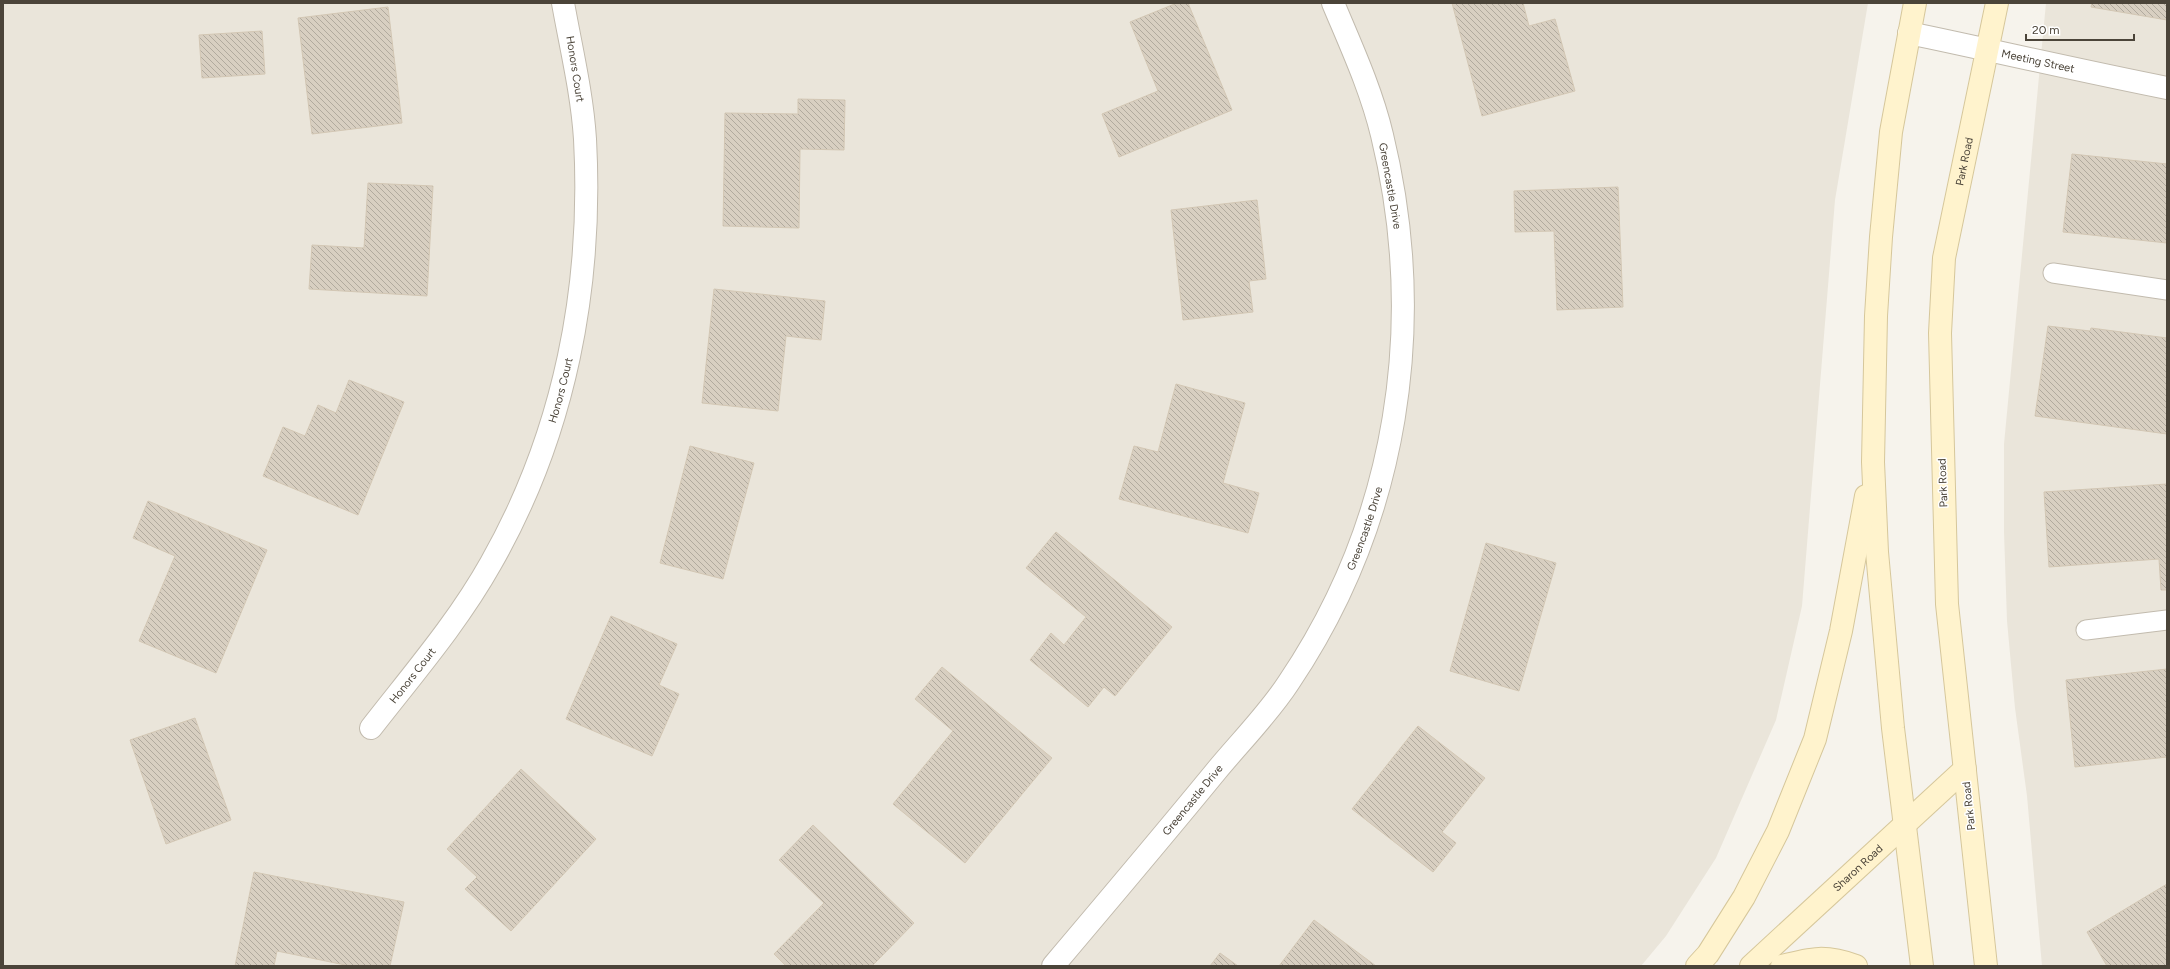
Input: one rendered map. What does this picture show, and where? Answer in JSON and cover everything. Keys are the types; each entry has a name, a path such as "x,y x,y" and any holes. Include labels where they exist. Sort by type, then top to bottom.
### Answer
{"main road":[{"path":"1915,3 1891,132 1881,237 1876,316 1872,462 1877,552 1903,826 1922,966"},
{"name":"Park Road","path":"1986,966 1947,604 1940,333 1944,258 1989,50 1997,3"},
{"path":"1697,966 1708,954 1751,884 1778,831 1815,738 1841,631 1872,462"},
{"name":"Sharon Road","path":"1750,966 1965,769"},
{"path":"1782,966 1811,958 1839,960 1856,966"}],"street":[{"name":"Honors Court","path":"371,728 459,614 492,562 532,479 553,422 568,367 580,298 586,234 585,139 578,76 563,3"},
{"name":"Greencastle Drive","path":"1053,966 1288,684 1331,613 1354,562 1373,511 1388,453 1398,395 1403,306 1398,218 1382,135 1366,81 1333,3"},
{"name":"Meeting Street","path":"1909,33 2064,68 2167,88"}],"lane":[{"path":"2053,273 2167,290"},
{"path":"2086,630 2167,620"}],"shaded area":[{"path":"3,3 1868,3 1835,200 1802,606 1776,720 1716,858 1666,936 1641,966 3,966"},
{"path":"2046,3 2167,3 2167,966 2042,966 2027,796 2015,708 2007,621 2004,532 2004,444"}],"building":[{"path":"1177,3 1188,3 1232,110 1119,157 1102,114 1158,91 1130,22"},
{"path":"1452,3 1523,3 1529,26 1555,19 1575,91 1482,116"},
{"path":"2092,3 2167,3 2167,20 2091,7"},
{"path":"388,7 402,123 312,134 298,18"},
{"path":"262,31 265,74 202,78 199,35"},
{"path":"798,99 845,100 844,150 800,149 799,228 723,226 725,113 798,114"},
{"path":"2072,154 2167,164 2167,243 2063,232"},
{"path":"368,183 433,186 427,296 309,289 312,245 364,248"},
{"path":"1618,187 1623,307 1557,310 1554,231 1515,232 1514,191"},
{"path":"1257,200 1266,279 1249,281 1253,312 1183,320 1171,210"},
{"path":"714,289 825,301 821,340 786,336 778,411 702,403"},
{"path":"2048,326 2090,331 2091,328 2167,338 2167,434 2035,416"},
{"path":"349,380 404,402 358,515 263,476 283,427 305,436 318,405 336,413"},
{"path":"1176,384 1245,403 1223,483 1259,493 1248,533 1119,499 1134,446 1158,452"},
{"path":"690,446 754,463 723,579 660,563"},
{"path":"2167,484 2167,590 2161,590 2159,559 2049,567 2044,492"},
{"path":"148,501 267,550 216,673 139,641 175,556 133,538"},
{"path":"1056,532 1172,627 1115,696 1104,687 1088,707 1030,660 1051,633 1064,645 1086,617 1026,568"},
{"path":"1486,543 1556,563 1519,691 1450,671"},
{"path":"611,616 677,644 659,685 679,694 652,756 566,719"},
{"path":"942,667 1052,758 965,863 893,804 953,731 915,699"},
{"path":"2167,669 2167,757 2075,767 2066,680"},
{"path":"195,718 231,820 166,844 130,740"},
{"path":"1418,726 1485,778 1442,832 1456,843 1433,872 1352,809"},
{"path":"521,769 596,839 511,931 465,889 477,877 447,849"},
{"path":"813,825 914,923 872,966 786,966 774,954 824,903 779,860"},
{"path":"254,872 404,902 390,966 350,966 277,951 274,966 235,966"},
{"path":"2167,884 2167,966 2107,966 2087,932"},
{"path":"1314,920 1376,966 1279,966"},
{"path":"1220,953 1238,966 1210,966"}]}
